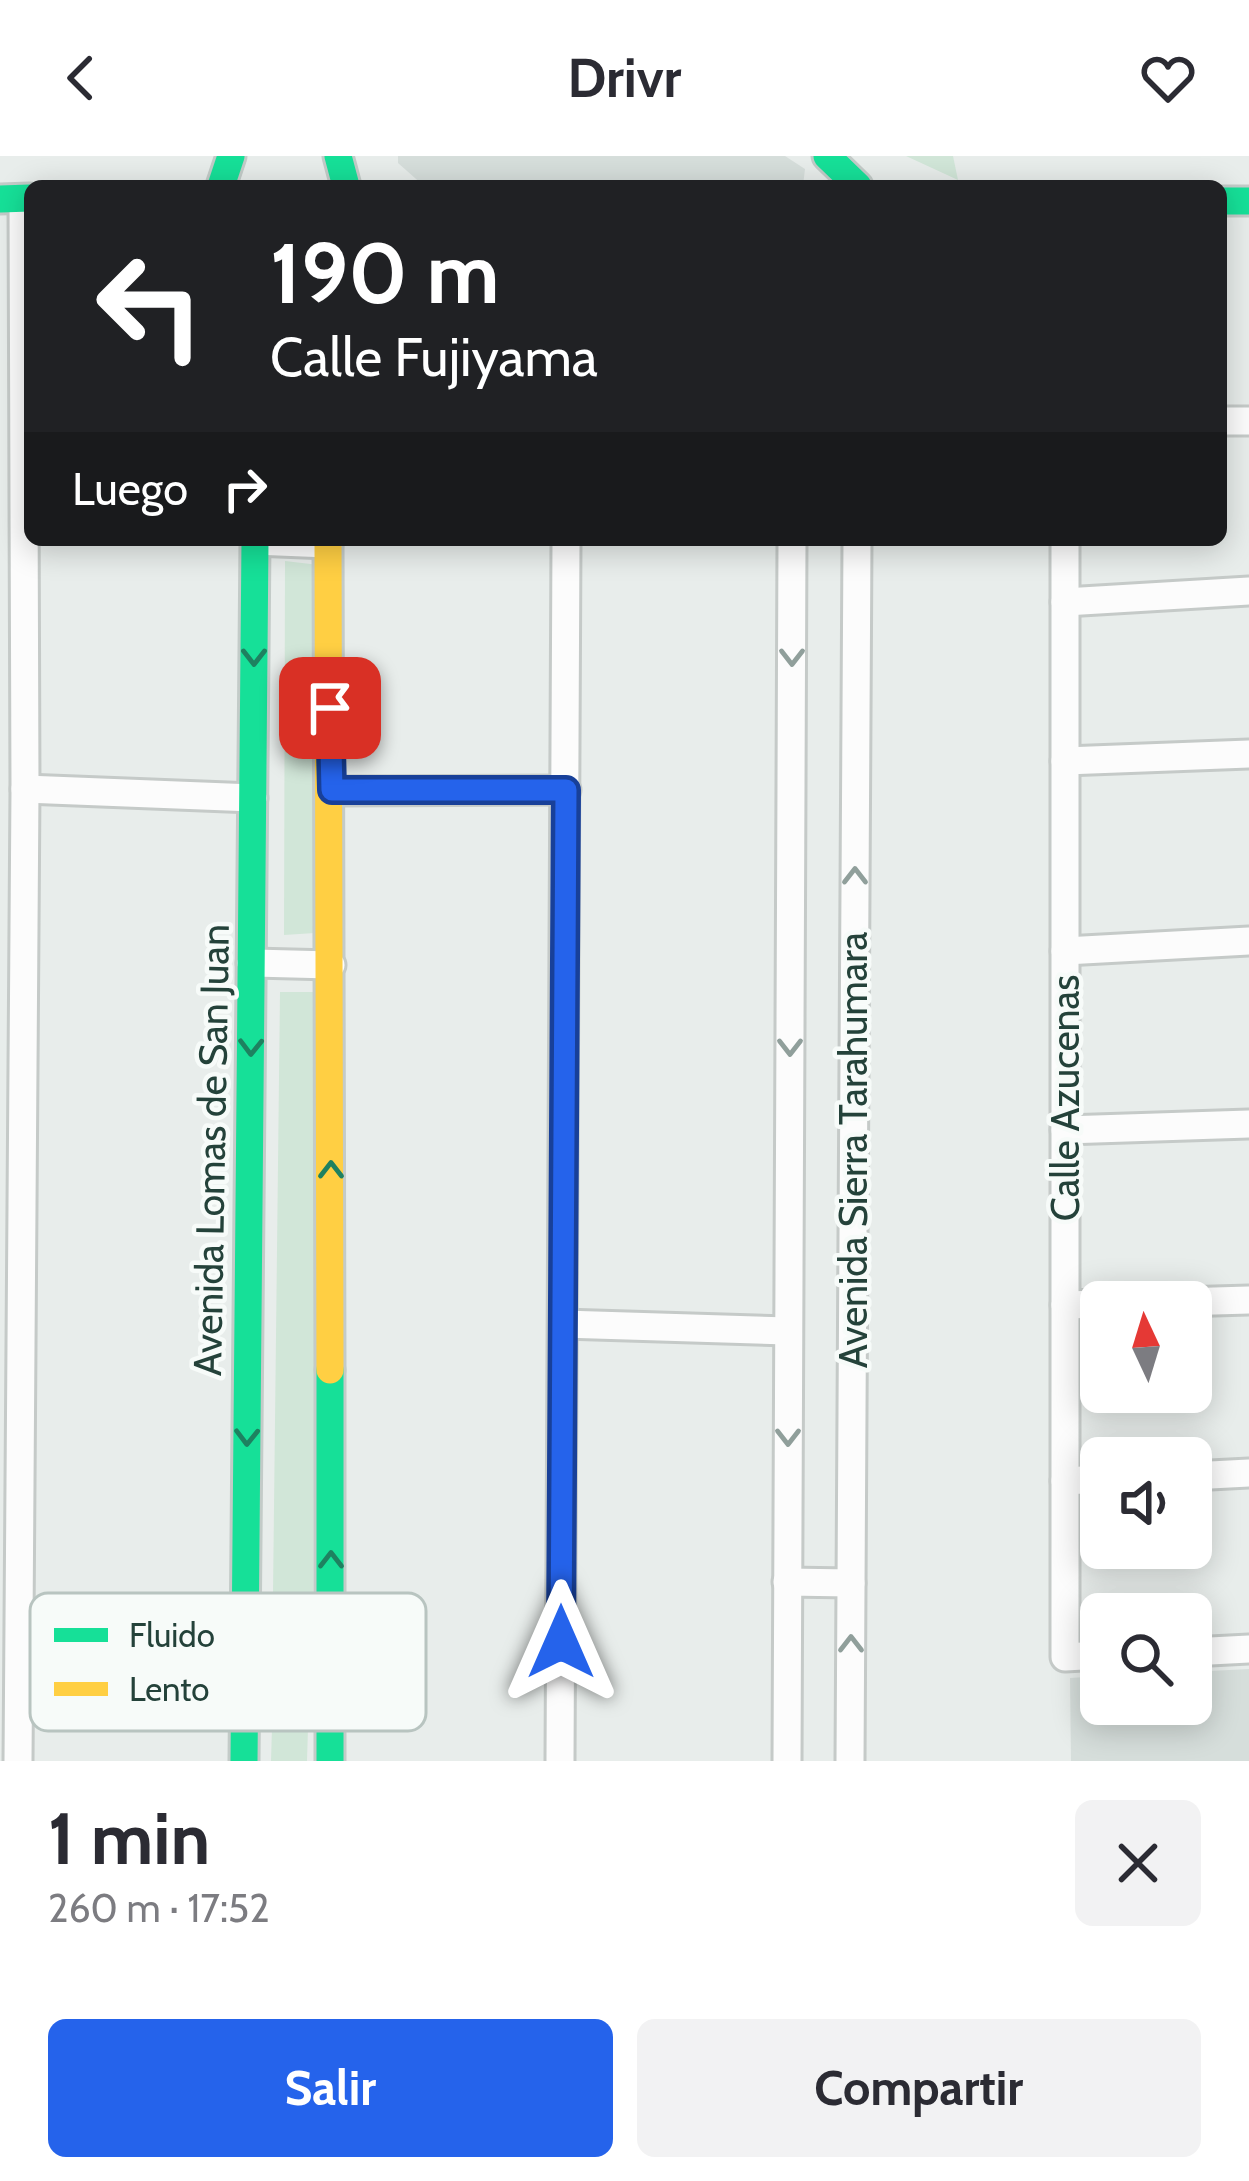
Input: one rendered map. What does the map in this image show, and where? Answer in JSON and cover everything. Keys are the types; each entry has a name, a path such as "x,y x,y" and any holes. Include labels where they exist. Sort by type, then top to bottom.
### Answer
{"street":[{"path":"827,156 852,180"},
{"path":"17,1761 11,1336 25,789 18,198"},
{"name":"Avenida Lomas de San Juan","path":"245,1593 255,546"},
{"path":"328,546 331,1593"},
{"path":"560,1761 566,546"},
{"name":"Avenida Sierra Tarahumara","path":"787,1761 792,546"},
{"name":"Avenida Sierra Tarahumara","path":"850,1761 857,546"},
{"name":"Calle Azucenas","path":"1065,546 1065,1657 1080,1656"},
{"path":"1065,602 1249,591"},
{"path":"1065,760 1249,754"},
{"path":"25,789 253,798"},
{"path":"332,790 566,790"},
{"path":"1065,951 1249,941"},
{"path":"251,963 331,965"},
{"path":"1065,1130 1249,1124"},
{"path":"1212,1301 1249,1300"},
{"path":"1065,1305 1080,1305"},
{"path":"563,1324 788,1331"},
{"path":"1212,1475 1249,1473"},
{"path":"1065,1481 1080,1480"},
{"path":"787,1582 851,1583"},
{"path":"1212,1651 1249,1649"},
{"path":"330,1731 330,1761"}],"shaded area":[{"path":"398,156 785,156 805,169 804,180 417,180 398,163"},
{"path":"1249,1669 1249,1761 1071,1761 1070,1678 1080,1677 1080,1725 1212,1725 1212,1671"}],"green space":[{"path":"906,156 953,156 958,180"},
{"path":"285,561 319,565 315,933 284,935"},
{"path":"280,992 316,992 313,1593 273,1593"},
{"path":"272,1731 308,1731 307,1761 271,1761"}],"traffic: fast":[{"path":"223,180 231,156"},
{"path":"338,156 344,180"},
{"path":"827,156 852,180"},
{"path":"0,199 24,198"},
{"path":"1227,201 1249,201"},
{"path":"246,1593 255,546"},
{"path":"330,1370 330,1593"},
{"path":"244,1731 244,1761"},
{"path":"330,1731 330,1761"}],"traffic: slow":[{"path":"328,546 330,1370"}],"route":[{"path":"330,708 332,790 566,790 561,1642"}]}
